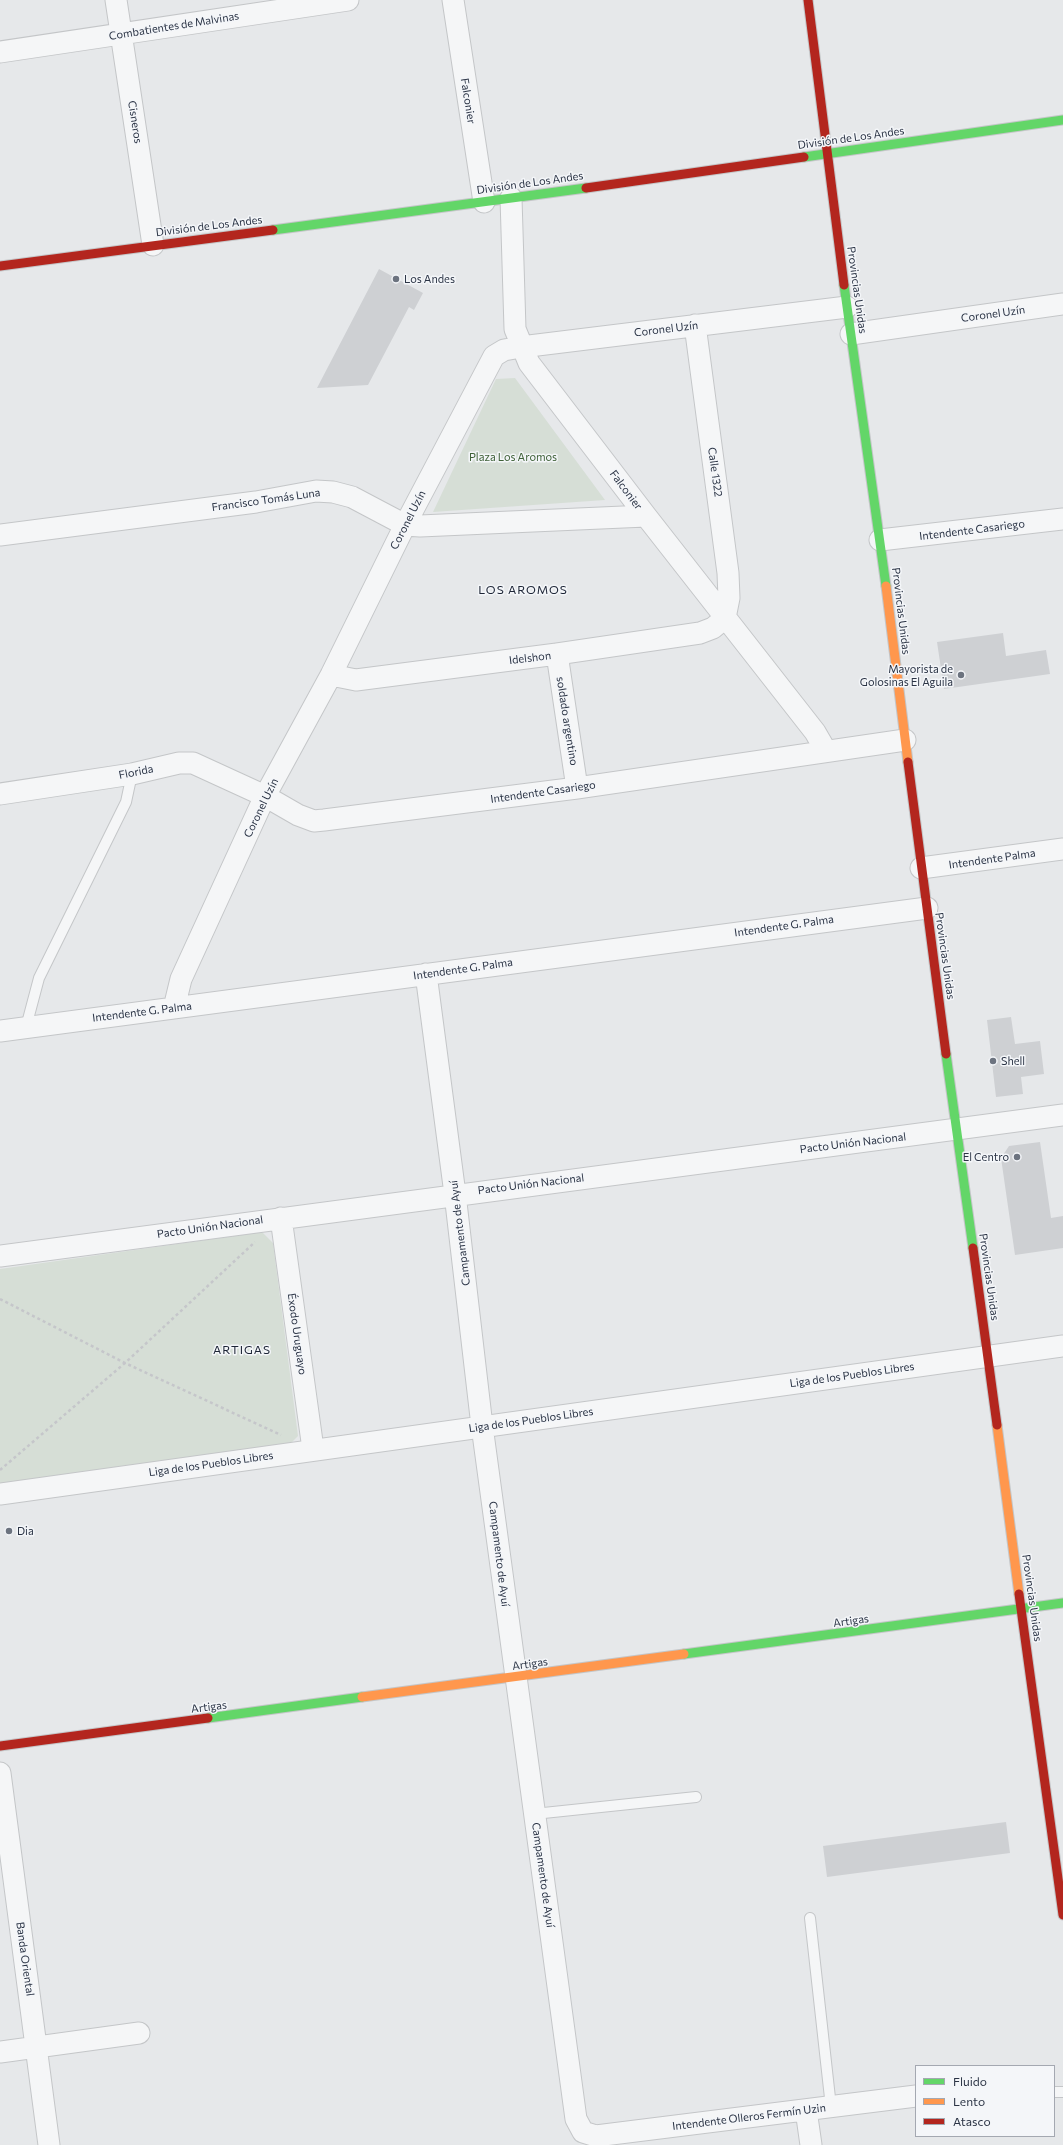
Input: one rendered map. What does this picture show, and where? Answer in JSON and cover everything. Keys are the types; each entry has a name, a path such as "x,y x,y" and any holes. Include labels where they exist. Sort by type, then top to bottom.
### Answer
{"street":[{"name":"Cisneros","path":"116,0 153,245"},
{"name":"Combatientes de Malvinas","path":"0,52 348,0"},
{"name":"Falconier","path":"453,0 484,202"},
{"name":"Provincias Unidas","path":"808,0 847,307 880,540 926,908 1063,1915"},
{"name":"División de Los Andes","path":"0,266 484,202 1063,120"},
{"name":"Falconier","path":"511,198 513,309 515,329 521,347 529,363 725,618 815,732 826,751"},
{"name":"Coronel Uzín","path":"851,334 1063,304"},
{"name":"Coronel Uzín","path":"174,1008 180,979 266,796 331,675 405,525 494,356 504,350 521,347 847,307"},
{"name":"Calle 1322","path":"695,325 728,573 729,598 725,618"},
{"name":"Francisco Tomás Luna","path":"0,535 256,502 316,491 333,492 352,497 405,525 420,526 646,516"},
{"name":"Intendente Casariego","path":"880,540 1063,519"},
{"name":"Idelshon","path":"331,675 356,680 557,654 700,633 713,628 725,618"},
{"name":"soldado argentino","path":"557,654 577,788"},
{"path":"826,751 905,740"},
{"name":"Intendente Casariego","path":"266,796 298,815 314,821 577,788 826,751"},
{"name":"Florida","path":"0,794 132,774 179,763 193,763 266,796"},
{"name":"Intendente Palma","path":"921,868 1063,849"},
{"name":"Intendente G. Palma","path":"0,1031 926,908"},
{"name":"Campamento de Ayuí","path":"426,974 455,1194 482,1426 534,1814 576,2119 583,2132"},
{"name":"Pacto Unión Nacional","path":"0,1256 455,1194 1063,1116"},
{"name":"Éxodo Uruguayo","path":"281,1218 313,1450"},
{"name":"Liga de los Pueblos Libres","path":"0,1494 1063,1346"},
{"name":"Artigas","path":"0,1746 1063,1604"},
{"name":"Banda Oriental","path":"0,1773 49,2145"},
{"path":"0,2052 139,2033"},
{"name":"Intendente Olleros Fermín Uzin","path":"583,2132 596,2136 915,2096"},
{"path":"806,2110 811,2145"}],"lane":[{"path":"26,1027 39,978 126,802 132,774"},
{"path":"534,1814 696,1797"},
{"path":"810,1918 831,2107"}],"path":[{"path":"0,1470 125,1364 258,1239"},
{"path":"0,1300 125,1364 284,1436"}],"green space":[{"name":"Plaza Los Aromos","path":"515,378 605,500 433,512 496,379"},
{"path":"262,1232 273,1243 298,1436 287,1447 0,1488 0,1269"}],"building":[{"path":"379,269 423,293 414,310 409,307 368,385 317,388"},
{"path":"1003,633 1006,656 1046,650 1050,674 944,689 937,642"},
{"path":"1011,1017 1015,1044 1040,1041 1044,1074 1021,1077 1023,1094 996,1097 987,1020"},
{"path":"1040,1142 1051,1218 1063,1216 1063,1248 1015,1255 1001,1158 1009,1146"},
{"path":"1006,1822 1010,1853 827,1877 823,1846"}],"traffic: fast":[{"path":"804,157 1063,120"},
{"path":"273,230 586,188"},
{"path":"844,285 886,586"},
{"path":"946,1054 973,1248"},
{"path":"684,1654 1063,1603"},
{"path":"208,1718 362,1697"}],"traffic: slow":[{"path":"886,586 908,762"},
{"path":"997,1425 1019,1594"},
{"path":"362,1697 684,1654"}],"traffic: jam":[{"path":"808,0 844,285"},
{"path":"586,188 804,157"},
{"path":"0,266 273,230"},
{"path":"908,762 946,1054"},
{"path":"973,1248 997,1425"},
{"path":"1019,1594 1063,1915"},
{"path":"0,1746 208,1718"}],"place":[{"name":"Los Andes","path":"396,279"},
{"name":"Mayorista de Golosinas El Aguila","path":"961,675"},
{"name":"Shell","path":"993,1061"},
{"name":"El Centro","path":"1017,1157"},
{"name":"Dia","path":"9,1531"}],"district":[{"name":"LOS AROMOS","path":"523,590"},
{"name":"ARTIGAS","path":"242,1350"}]}
